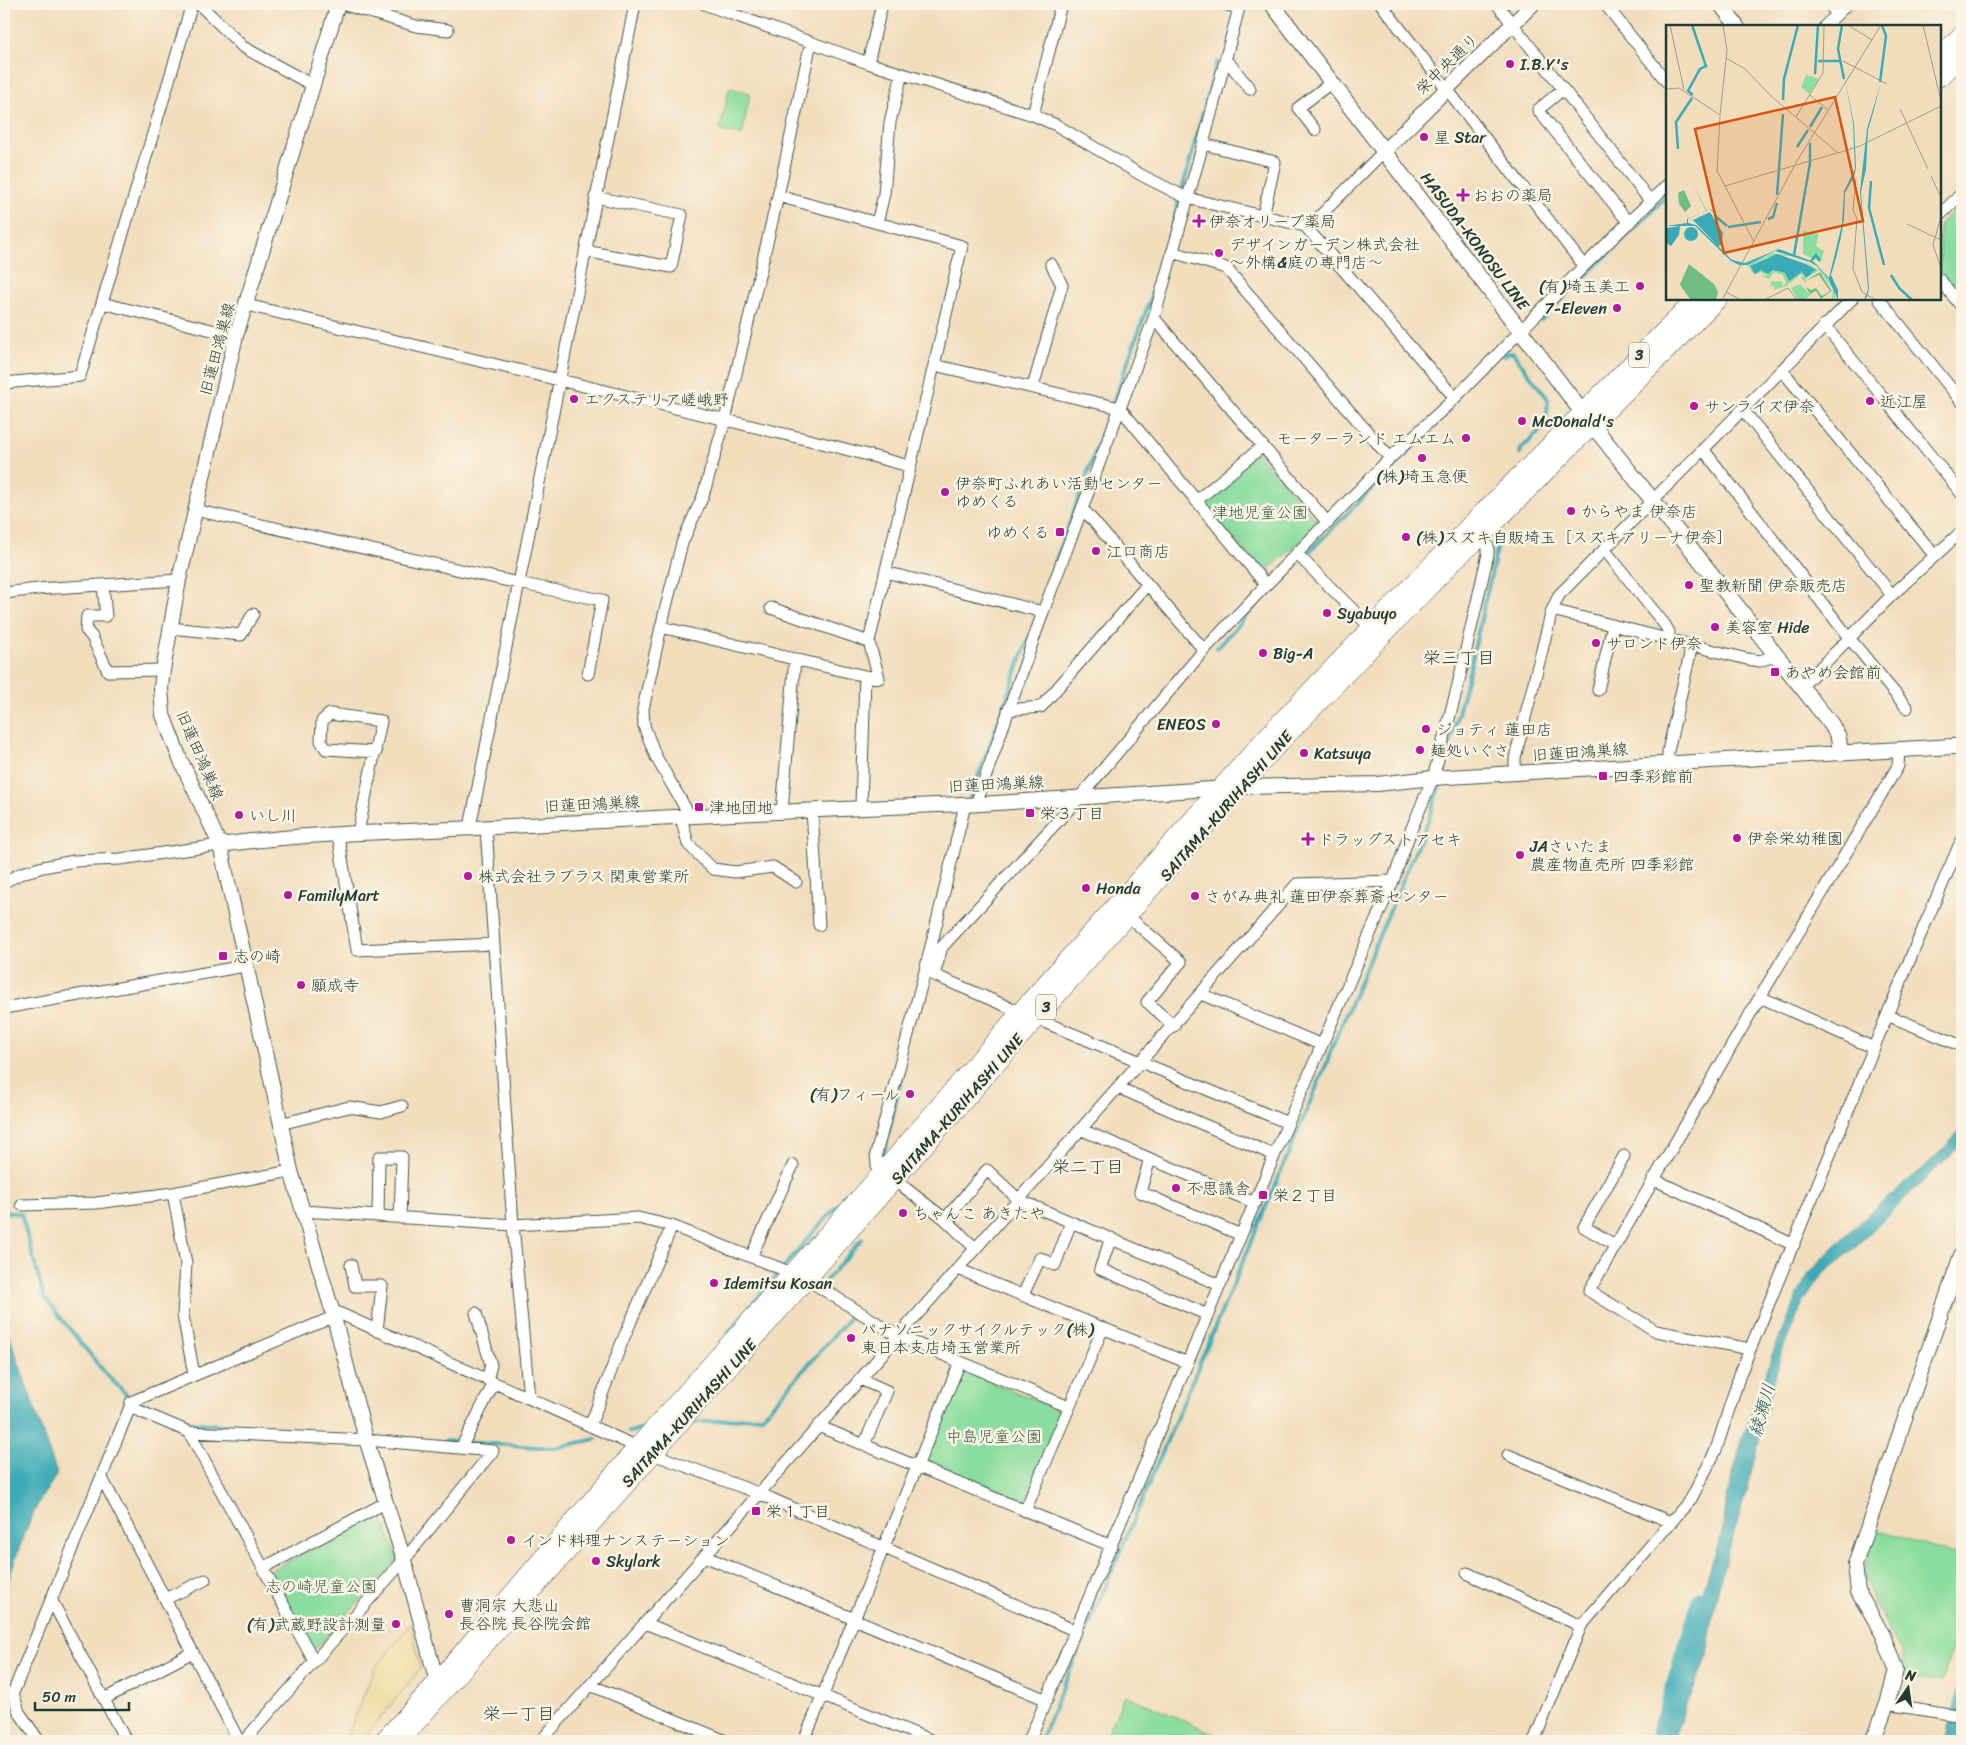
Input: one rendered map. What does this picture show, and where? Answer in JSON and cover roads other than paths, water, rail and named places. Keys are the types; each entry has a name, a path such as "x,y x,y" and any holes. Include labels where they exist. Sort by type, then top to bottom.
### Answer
{"main road":[{"name":"HASUDA-KONOSU LINE","path":"1272,4 1385,150 1592,426 1802,686 1838,736 1841,753"},
{"path":"1941,56 1962,34"},
{"path":"1941,76 1962,54"},
{"name":"SAITAMA-KURIHASHI LINE","path":"1122,911 1219,789 1268,735 1582,412 1695,300"},
{"name":"SAITAMA-KURIHASHI LINE","path":"400,1741 442,1685 645,1450 810,1282 886,1179 1122,911 1242,787 1274,749 1456,559 1482,536 1717,300"},
{"path":"1841,753 1962,746"},
{"name":"SAITAMA-KURIHASHI LINE","path":"383,1741 442,1685"}],"street":[{"path":"4,383 80,376 192,4"},
{"path":"199,4 243,47 314,86"},
{"name":"旧蓮田鴻巣線","path":"338,4 236,336 179,580 163,670 161,688 163,715 180,759 220,845 259,839 470,827 861,807 970,805 1242,787 1377,784 1440,777 1841,753"},
{"path":"342,4 416,26 448,30"},
{"path":"470,827 635,4"},
{"path":"704,4 868,63 1033,115 1056,125 1143,176 1187,198 1305,226 1455,398"},
{"path":"868,63 882,4"},
{"path":"1033,115 1060,4"},
{"path":"976,1249 945,1219 886,1179 876,1154 932,962 970,805 1008,710 1154,318 1240,6 1223,4"},
{"path":"1381,4 1584,266"},
{"path":"1497,4 1651,202"},
{"name":"栄中央通り","path":"1385,150 1533,4"},
{"path":"1605,4 1666,81"},
{"path":"1720,4 1736,25"},
{"path":"1829,4 1837,14"},
{"path":"1826,25 1847,4"},
{"path":"796,882 773,867 735,872 713,869 688,844 686,816 656,757 644,726 644,708 661,627 682,543 703,496 725,420 812,42"},
{"path":"1225,62 1230,64 1250,89"},
{"path":"877,223 884,194 890,122 902,74"},
{"path":"1315,130 1298,108 1332,82"},
{"path":"1563,88 1538,110 1629,223"},
{"path":"1203,144 1275,162 1263,216"},
{"path":"1305,226 1314,222 1385,150"},
{"path":"1288,1123 1028,1016 934,975 932,962 942,947 1079,798 1204,650 1390,458 1455,398 1584,266 1666,187"},
{"path":"1941,213 1962,193"},
{"path":"661,627 878,678 870,642 962,246 778,196"},
{"path":"585,251 671,267 682,215 595,197"},
{"path":"1172,252 1226,268 1390,458"},
{"path":"1033,387 1062,285 1051,264"},
{"path":"1941,281 1962,307"},
{"path":"1515,773 1515,758 1552,610 1559,595 1743,410 1824,325 1851,300"},
{"path":"1880,300 1962,402"},
{"path":"102,303 236,336"},
{"path":"247,305 910,466"},
{"path":"1154,318 1328,523"},
{"path":"1824,325 1962,494"},
{"path":"934,365 1120,408 1266,585"},
{"path":"1782,370 1935,556"},
{"path":"1743,410 1892,595"},
{"path":"1196,501 1263,446"},
{"path":"1703,450 1850,639 1907,708"},
{"path":"1083,509 1204,650"},
{"path":"195,510 518,583 602,600 588,674"},
{"path":"1802,686 1892,595 1962,531"},
{"path":"1029,1741 1274,1155 1393,881 1411,830 1440,777 1457,689 1488,554 1488,547 1482,536"},
{"path":"1604,550 1666,625 1669,632 1668,639"},
{"path":"1297,554 1371,628"},
{"path":"886,572 1043,612"},
{"path":"4,593 179,580"},
{"path":"103,585 106,616 87,616 86,630 92,637 108,671 163,670"},
{"path":"1008,710 1041,707 1147,585"},
{"path":"771,608 870,642"},
{"path":"1552,610 1747,659 1760,661 1776,655"},
{"path":"170,628 241,635 253,614"},
{"path":"1598,690 1613,625"},
{"path":"1668,764 1668,751 1692,645"},
{"path":"782,811 795,659"},
{"path":"861,807 865,676"},
{"path":"358,833 376,752 381,721 330,714 322,721 321,741 326,749 376,752"},
{"path":"1750,1349 1656,1332 1589,1291 1760,997 1898,766 1899,750"},
{"path":"812,810 819,925"},
{"path":"486,827 513,1225 529,1398"},
{"path":"338,834 357,950 494,944"},
{"path":"1534,1741 1581,1626 1690,1499 1716,1450 1740,1374 1750,1349 1887,1014 1962,839"},
{"path":"4,882 22,873 74,861 120,859 220,845 291,1171 385,1503 442,1685"},
{"path":"541,1741 758,1493 1174,1026 1297,884 1393,881"},
{"path":"1122,911 1181,962 1147,1002 1174,1026"},
{"path":"4,1008 245,966"},
{"path":"1201,994 1322,1045"},
{"path":"1760,997 1874,1048"},
{"path":"1887,1014 1962,1046"},
{"path":"1118,1088 1274,1155"},
{"path":"280,1124 349,1107 381,1112 402,1106"},
{"path":"1082,1130 1255,1203"},
{"path":"1615,1246 1584,1227 1624,1156"},
{"path":"378,1216 379,1157 402,1157 400,1218"},
{"path":"1150,1159 1140,1192 1241,1235"},
{"path":"750,1257 793,1165"},
{"path":"945,1219 987,1170 1019,1200 1220,1285"},
{"path":"22,1204 96,1202 173,1192 291,1171"},
{"path":"1653,1179 1794,1245"},
{"path":"173,1192 186,1263 183,1315 194,1376"},
{"path":"303,1211 513,1225 638,1218 672,1226 810,1282 898,1336 1069,1407"},
{"path":"1023,1295 1040,1258 1055,1265 1071,1222"},
{"path":"590,1426 622,1342 672,1226"},
{"path":"1111,1238 1100,1269 1208,1315"},
{"path":"1873,1741 1887,1704 1896,1670 1883,1635 1858,1592 1855,1564 1962,1252"},
{"path":"351,1265 355,1286 382,1286 377,1331"},
{"path":"958,1269 1188,1363"},
{"path":"463,1444 491,1381 491,1365 476,1313"},
{"path":"131,1402 333,1314 377,1331 645,1450 758,1493 1076,1631"},
{"path":"1025,1511 1104,1328"},
{"path":"804,1741 960,1362"},
{"path":"860,1379 887,1391 864,1445"},
{"path":"39,1741 19,1712 13,1693 130,1407 189,1432 366,1436 463,1444 493,1451 404,1560 244,1741"},
{"path":"818,1426 1112,1546"},
{"path":"189,1432 314,1661"},
{"path":"1508,1455 1670,1522"},
{"path":"102,1478 239,1741"},
{"path":"263,1568 385,1503"},
{"path":"704,1556 1047,1700"},
{"path":"1467,1573 1581,1626"},
{"path":"165,1599 205,1580"},
{"path":"52,1600 126,1741"},
{"path":"645,1623 933,1741"},
{"path":"104,1699 193,1652"},
{"path":"590,1685 726,1741"},
{"path":"1887,1704 1962,1716"}],"water":[{"path":"1962,1129 1962,1144 1848,1254 1823,1274 1802,1305 1781,1353 1745,1496 1717,1590 1707,1656 1672,1741 1659,1741 1671,1713 1683,1676 1702,1594 1724,1525 1726,1500 1742,1440 1754,1403 1760,1394 1773,1352 1802,1286 1809,1273 1829,1252 1868,1214 1933,1160"},
{"path":"4,1320 57,1474 40,1500 23,1538 8,1582 4,1607"},
{"path":"1962,1672 1962,1733 1960,1741 1945,1741"},
{"path":"4,1721 16,1741 4,1741"}],"waterway":[{"path":"1047,585 1148,306 1166,249 1217,62"},
{"path":"1541,320 1666,197"},
{"path":"1504,356 1507,353 1513,353 1548,399 1546,425 1521,449 1520,454"},
{"path":"1305,556 1450,410"},
{"path":"1442,774 1470,668 1500,535"},
{"path":"1217,648 1298,562"},
{"path":"969,802 1029,637"},
{"path":"1040,1741 1432,811 1440,781"},
{"path":"880,1160 883,1156 903,1073"},
{"path":"728,1333 816,1229 875,1165"},
{"path":"4,1212 21,1214 44,1297 105,1373 126,1394"},
{"path":"821,1286 862,1239"},
{"path":"693,1423 763,1416 852,1315 836,1304"},
{"path":"143,1403 176,1421 288,1431"},
{"path":"629,1432 644,1429"},
{"path":"445,1441 554,1448 596,1439"},
{"name":"綾瀬川","path":"1660,1741 1703,1602"},
{"path":"4,1685 9,1741"}],"place":[{"name":"I.B.Y's","path":"1510,64"},
{"name":"星 Star","path":"1424,137"},
{"name":"おおの薬局","path":"1463,195"},
{"name":"伊奈オリーブ薬局","path":"1199,221"},
{"name":"デザインガーデン株式会社 ～外構&庭の専門店～","path":"1219,253"},
{"name":"(有)埼玉美工","path":"1640,286"},
{"name":"7-Eleven","path":"1617,308"},
{"name":"エクステリア嵯峨野","path":"574,399"},
{"name":"近江屋","path":"1870,401"},
{"name":"サンライズ伊奈","path":"1694,406"},
{"name":"McDonald's","path":"1522,421"},
{"name":"モーターランド エムエム","path":"1466,438"},
{"name":"(株)埼玉急便","path":"1422,458"},
{"name":"伊奈町ふれあい活動センター ゆめくる","path":"945,492"},
{"name":"からやま 伊奈店","path":"1571,511"},
{"name":"ゆめくる","path":"1060,532"},
{"name":"(株)スズキ自販埼玉［スズキアリーナ伊奈］","path":"1406,537"},
{"name":"江口商店","path":"1096,551"},
{"name":"聖教新聞 伊奈販売店","path":"1689,585"},
{"name":"Syabuyo","path":"1327,613"},
{"name":"美容室 Hide","path":"1715,627"},
{"name":"サロンド伊奈","path":"1596,643"},
{"name":"Big-A","path":"1263,653"},
{"name":"あやめ会館前","path":"1775,672"},
{"name":"ENEOS","path":"1216,724"},
{"name":"ジョティ 蓮田店","path":"1426,729"},
{"name":"麺処いぐさ","path":"1420,750"},
{"name":"Katsuya","path":"1304,753"},
{"name":"四季彩館前","path":"1603,776"},
{"name":"津地団地","path":"699,807"},
{"name":"栄３丁目","path":"1030,813"},
{"name":"いし川","path":"239,815"},
{"name":"伊奈栄幼稚園","path":"1737,838"},
{"name":"ドラッグストアセキ","path":"1308,839"},
{"name":"JAさいたま 農産物直売所 四季彩館","path":"1520,855"},
{"name":"株式会社ラプラス 関東営業所","path":"468,876"},
{"name":"Honda","path":"1086,888"},
{"name":"FamilyMart","path":"288,895"},
{"name":"さがみ典礼 蓮田伊奈葬斎センター","path":"1195,896"},
{"name":"志の崎","path":"223,956"},
{"name":"願成寺","path":"301,985"},
{"name":"(有)フィール","path":"910,1094"},
{"name":"不思議舎","path":"1176,1188"},
{"name":"栄２丁目","path":"1263,1195"},
{"name":"ちゃんこ あきたや","path":"903,1213"},
{"name":"Idemitsu Kosan","path":"714,1283"},
{"name":"パナソニックサイクルテック(株) 東日本支店埼玉営業所","path":"851,1338"},
{"name":"栄１丁目","path":"756,1511"},
{"name":"インド料理ナンステーション","path":"511,1540"},
{"name":"Skylark","path":"596,1561"},
{"name":"曹洞宗 大悲山 長谷院 長谷院会館","path":"449,1614"},
{"name":"(有)武蔵野設計測量","path":"396,1624"}],"district":[{"name":"栄三丁目","path":"1459,658"},
{"name":"栄二丁目","path":"1088,1167"},
{"name":"栄一丁目","path":"519,1714"}],"park label":[{"name":"津地児童公園","path":"1260,512"},
{"name":"中島児童公園","path":"994,1436"},
{"name":"志の崎児童公園","path":"321,1586"}]}
